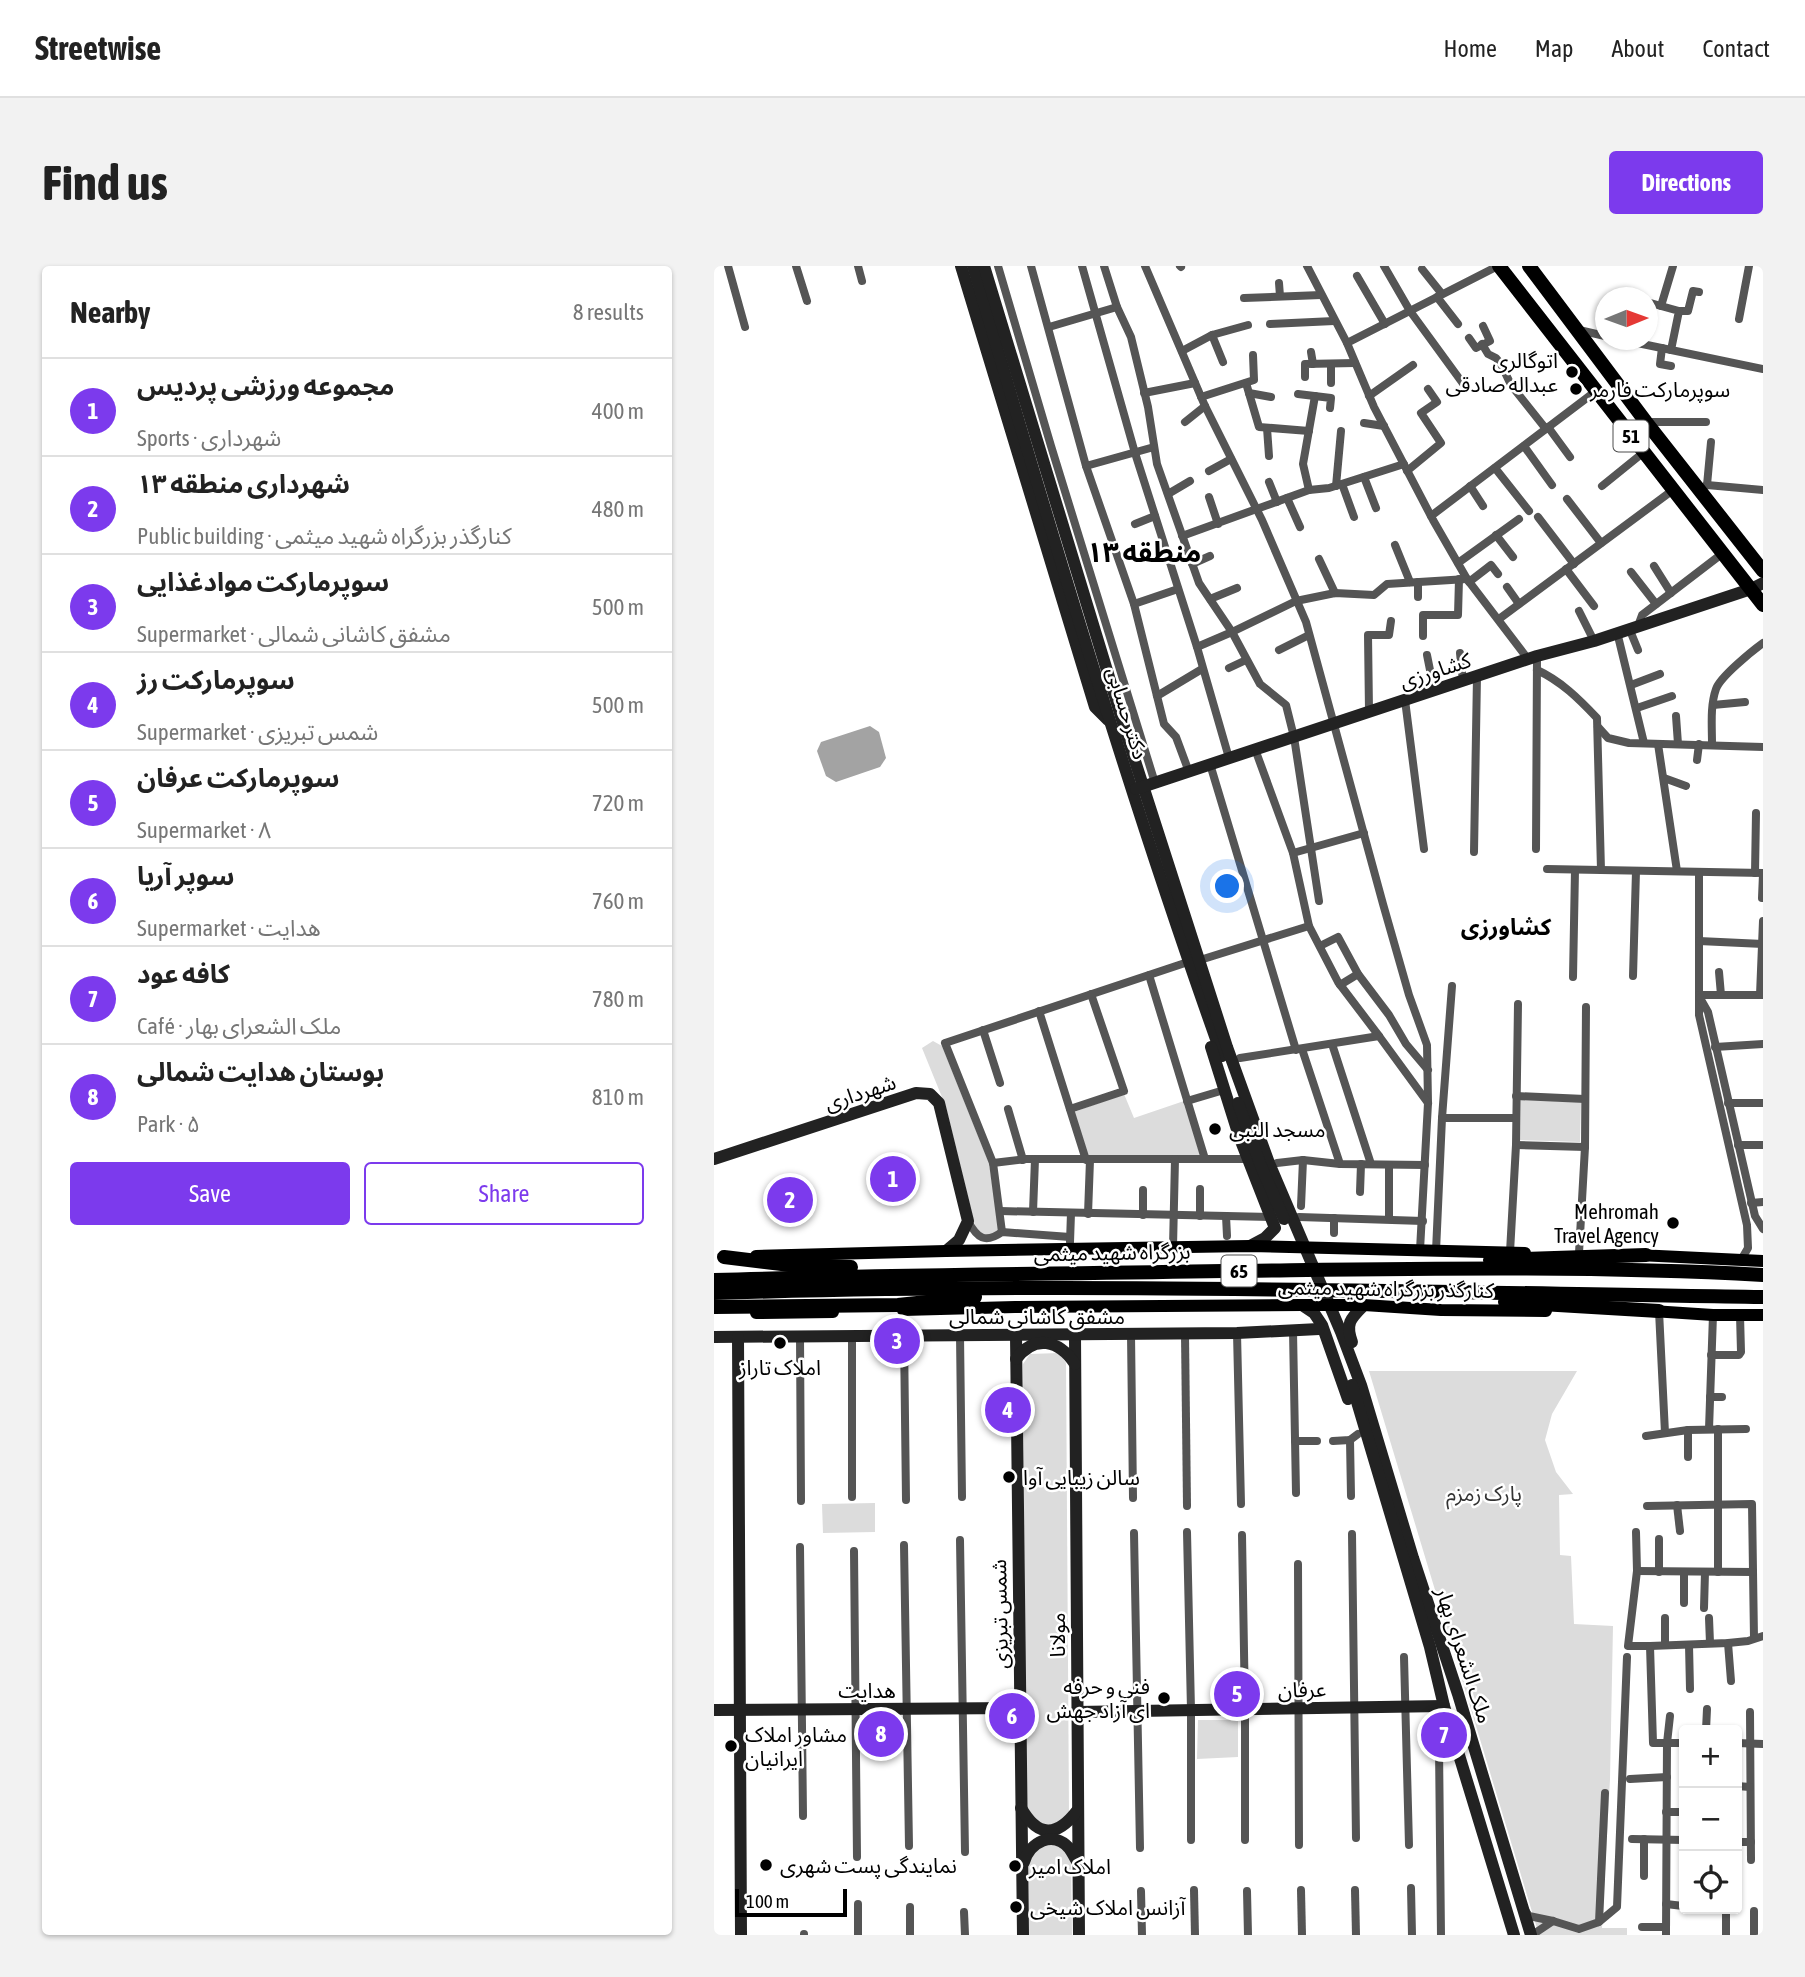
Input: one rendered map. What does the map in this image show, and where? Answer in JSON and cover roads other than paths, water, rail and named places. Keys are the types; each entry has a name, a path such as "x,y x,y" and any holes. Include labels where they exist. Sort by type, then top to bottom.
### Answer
{"highway":[{"name":"51","path":"1498,266 1723,553 1760,575"},
{"name":"51","path":"1529,266 1646,422 1703,488 1746,549 1760,575 1763,605"},
{"path":"1746,549 1763,551"},
{"path":"1393,1269 1488,1260 1646,1255"},
{"path":"719,1257 790,1265 1035,1270 1066,1281"},
{"name":"بزرگراه شهید میثمی","path":"714,1293 1393,1269 1658,1269 1763,1275"},
{"name":"بزرگراه شهید میثمی","path":"714,1280 1066,1281 1763,1297"},
{"path":"714,1307 898,1305 1066,1281"},
{"path":"1392,1290 1441,1298 1660,1311"}],"main road":[{"path":"961,266 1095,707 1111,722"},
{"name":"دکتر حسابی","path":"973,266 1111,722 1144,787"},
{"name":"دکتر حسابی","path":"984,266 1144,787 1194,961 1269,1164"},
{"name":"کشاورزی","path":"1144,787 1532,658 1594,641 1760,575"},
{"path":"1194,961 1240,1058 1269,1164 1341,1332 1362,1433"},
{"path":"1194,961 1224,1090 1273,1222 1279,1231 1290,1232 1295,1230 1300,1215"},
{"name":"شهرداری","path":"714,1159 916,1093 930,1094 939,1102 968,1221"},
{"path":"1269,1164 1319,1248"},
{"path":"946,1251 958,1240 968,1221"},
{"path":"1251,1246 1265,1238 1273,1222"},
{"name":"کنارگذر بزرگراه شهید میثمی","path":"719,1257 946,1251 1070,1243 1579,1253 1763,1261"},
{"path":"1302,1305 1314,1313 1322,1325 1322,1332 1362,1433"},
{"path":"1364,1305 1354,1315 1348,1331 1367,1383 1441,1623 1458,1694"},
{"name":"کنارگذر بزرگراه شهید میثمی","path":"714,1312 790,1314 1015,1307 1364,1305 1441,1310 1660,1311 1763,1315"},
{"name":"مشفق کاشانی شمالی","path":"714,1337 1185,1334 1322,1332 1334,1329 1348,1331"},
{"name":"شمس تبریزی","path":"1016,1335 1023,1935"},
{"name":"مولانا","path":"1074,1335 1079,1935"},
{"path":"738,1337 741,1935"},
{"path":"1016,1359 1023,1349 1031,1344 1052,1343 1062,1349 1075,1365"},
{"name":"ملک الشعرای بهار","path":"1362,1433 1413,1558 1458,1694 1521,1905 1533,1935"},
{"name":"ملک الشعرای بهار","path":"1362,1433 1396,1563 1444,1706 1511,1931"},
{"name":"عرفان","path":"1077,1712 1444,1706"},
{"name":"هدایت","path":"714,1710 1020,1708"},
{"path":"1021,1808 1032,1825 1047,1831 1064,1826 1077,1811"},
{"path":"1022,1870 1026,1854 1031,1847 1045,1839 1054,1839 1068,1847 1078,1863"}],"street":[{"path":"728,266 744,327"},
{"path":"796,266 807,301"},
{"path":"858,266 862,281"},
{"path":"998,266 1144,787"},
{"path":"1031,266 1086,466 1134,604 1164,724 1176,737 1189,772"},
{"path":"1082,266 1135,453 1197,647 1229,758"},
{"path":"1104,266 1117,307 1131,337 1157,464 1199,583 1232,632 1260,684 1286,705 1294,737 1319,901"},
{"path":"1145,266 1203,402 1256,510 1309,635 1409,995 1427,1045 1428,1102 1420,1250"},
{"path":"1307,266 1347,343 1369,396 1405,468 1465,580 1532,658 1537,670 1536,849"},
{"path":"1384,266 1410,311 1464,385"},
{"path":"1347,343 1498,266"},
{"path":"1661,306 1673,266"},
{"path":"1739,319 1749,266"},
{"path":"1422,269 1458,324"},
{"path":"1357,276 1385,324"},
{"path":"1279,283 1280,296"},
{"path":"1658,305 1688,311 1693,291 1699,292"},
{"path":"1244,298 1321,295"},
{"path":"1049,327 1117,307"},
{"path":"1671,366 1660,364 1679,311"},
{"path":"1270,324 1334,321"},
{"path":"1182,351 1212,335 1248,325"},
{"path":"1469,338 1476,348 1490,341 1483,326"},
{"path":"1579,330 1595,334"},
{"path":"1212,335 1223,362"},
{"path":"1482,344 1488,354 1501,364 1511,385 1570,457"},
{"path":"1658,347 1763,369"},
{"path":"1311,352 1313,364"},
{"path":"1253,355 1249,394 1259,427 1309,431"},
{"path":"1305,377 1305,364 1355,363"},
{"path":"1331,364 1331,383"},
{"path":"1369,396 1413,365"},
{"path":"1185,422 1203,402 1250,382"},
{"path":"1144,393 1195,383"},
{"path":"1182,536 1309,489 1339,485 1405,468 1441,443 1420,413 1437,402 1428,389"},
{"path":"1431,516 1596,391"},
{"path":"1249,394 1271,397"},
{"path":"1298,394 1331,398 1330,408"},
{"path":"1309,489 1303,464 1315,396"},
{"path":"1646,422 1706,422"},
{"path":"1364,423 1384,426"},
{"path":"1267,428 1269,456"},
{"path":"1340,431 1339,485 1354,517"},
{"path":"1711,442 1703,488 1763,490"},
{"path":"1524,446 1552,485"},
{"path":"1086,466 1154,447"},
{"path":"1602,486 1644,452"},
{"path":"1209,471 1230,459"},
{"path":"1495,468 1529,511"},
{"path":"1364,477 1376,508"},
{"path":"1168,494 1190,481"},
{"path":"1269,482 1277,502"},
{"path":"1471,486 1483,506"},
{"path":"1499,619 1673,490"},
{"path":"1209,497 1218,524"},
{"path":"1287,498 1300,527"},
{"path":"1567,499 1601,543"},
{"path":"1136,524 1155,516"},
{"path":"1538,517 1594,606"},
{"path":"1458,564 1518,519"},
{"path":"1496,535 1513,557"},
{"path":"1395,545 1414,582 1418,597"},
{"path":"1644,743 1631,685 1628,629 1642,615 1723,553"},
{"path":"1192,564 1210,556"},
{"path":"1319,558 1335,593"},
{"path":"1197,647 1296,601 1335,593 1374,595 1387,584 1465,580 1491,565 1498,574"},
{"path":"1654,566 1671,593"},
{"path":"1631,572 1656,604"},
{"path":"1423,636 1423,615 1458,615 1465,580"},
{"path":"1507,587 1519,604"},
{"path":"1210,600 1237,588"},
{"path":"1134,604 1178,589"},
{"path":"1579,611 1594,641"},
{"path":"1369,711 1368,635 1389,635 1391,621"},
{"path":"1628,629 1638,650"},
{"path":"1279,650 1309,635"},
{"path":"1712,744 1713,705 1717,686 1763,643"},
{"path":"1460,653 1463,681"},
{"path":"1427,655 1434,690"},
{"path":"1229,668 1246,660"},
{"path":"1157,696 1202,669"},
{"path":"1537,670 1553,678 1597,718 1601,870"},
{"path":"1631,685 1660,674"},
{"path":"1474,852 1477,676"},
{"path":"1637,708 1672,696"},
{"path":"1405,700 1424,849"},
{"path":"1713,705 1746,702"},
{"path":"1676,716 1678,744"},
{"path":"1598,727 1608,738 1629,743 1763,747"},
{"path":"1658,744 1677,871"},
{"path":"1698,760 1699,744"},
{"path":"1255,749 1293,853 1310,926 1340,985 1428,1102"},
{"path":"1210,764 1263,940 1340,1164"},
{"path":"1664,778 1686,786"},
{"path":"1756,813 1762,898"},
{"path":"1293,853 1364,833"},
{"path":"1547,869 1760,874"},
{"path":"1573,977 1575,870"},
{"path":"1633,976 1636,871"},
{"path":"1699,872 1699,1015 1746,1225 1748,1248 1741,1260"},
{"path":"1699,995 1762,995 1763,921"},
{"path":"1002,1232 993,1163 946,1043 1149,975 1310,926"},
{"path":"1320,946 1338,937 1358,974 1389,1015 1406,1044 1427,1069"},
{"path":"1699,942 1763,944"},
{"path":"1719,972 1721,995"},
{"path":"1340,985 1358,974"},
{"path":"1149,975 1205,1159"},
{"path":"1436,1251 1452,986"},
{"path":"1070,1109 1124,1091 1091,994"},
{"path":"1699,995 1708,1013 1751,1203 1763,1229"},
{"path":"1510,1252 1516,1145 1518,1004"},
{"path":"1579,1253 1585,1147 1586,1007"},
{"path":"1039,1011 1088,1160 1088,1214"},
{"path":"983,1030 1000,1083"},
{"path":"1240,1058 1379,1036"},
{"path":"1332,1044 1371,1164"},
{"path":"1716,1047 1763,1044"},
{"path":"1187,1101 1224,1090"},
{"path":"1516,1096 1586,1100"},
{"path":"1728,1103 1763,1103"},
{"path":"1008,1109 1023,1160"},
{"path":"1442,1118 1516,1118"},
{"path":"1516,1145 1585,1147"},
{"path":"1738,1145 1763,1145"},
{"path":"993,1163 1035,1159 1248,1158"},
{"path":"1033,1212 1035,1159"},
{"path":"1173,1247 1175,1159"},
{"path":"1269,1164 1303,1160 1340,1164 1425,1165"},
{"path":"1303,1160 1300,1215 1423,1221"},
{"path":"1360,1192 1361,1164"},
{"path":"1389,1165 1389,1216"},
{"path":"1200,1189 1200,1216"},
{"path":"1143,1190 1143,1215"},
{"path":"1751,1203 1763,1202"},
{"path":"1000,1211 1226,1216 1273,1222"},
{"path":"968,1221 975,1235 983,1238 1002,1232 1070,1243 1070,1213"},
{"path":"1226,1216 1227,1236"},
{"path":"1334,1218 1334,1233"},
{"path":"1660,1311 1665,1433"},
{"path":"1713,1315 1710,1397 1714,1429 1717,1572"},
{"path":"1711,1355 1739,1355 1741,1315"},
{"path":"1293,1331 1296,1493"},
{"path":"1237,1333 1241,1504"},
{"path":"1131,1334 1133,1498"},
{"path":"1185,1334 1187,1506"},
{"path":"960,1335 962,1497"},
{"path":"800,1336 802,1501"},
{"path":"852,1336 852,1497"},
{"path":"904,1336 906,1500"},
{"path":"1710,1397 1723,1398"},
{"path":"1646,1436 1688,1430 1746,1429"},
{"path":"1688,1430 1688,1457"},
{"path":"1333,1441 1362,1433 1350,1496"},
{"path":"1295,1441 1317,1441"},
{"path":"1636,1532 1637,1571 1628,1646 1728,1643 1758,1637 1752,1504 1647,1506"},
{"path":"1677,1505 1680,1531"},
{"path":"1187,1532 1191,1840"},
{"path":"1134,1533 1140,1848"},
{"path":"1352,1534 1356,1838"},
{"path":"1242,1535 1245,1840"},
{"path":"1659,1572 1660,1539"},
{"path":"960,1540 965,1852"},
{"path":"904,1545 909,1846"},
{"path":"800,1547 803,1816"},
{"path":"854,1551 857,1857"},
{"path":"1298,1564 1299,1845"},
{"path":"1637,1571 1753,1572"},
{"path":"1684,1572 1684,1603"},
{"path":"1704,1608 1705,1572"},
{"path":"1665,1618 1665,1645"},
{"path":"1709,1618 1710,1643"},
{"path":"1728,1643 1731,1681"},
{"path":"1689,1645 1690,1689"},
{"path":"1650,1646 1653,1743 1679,1743"},
{"path":"1405,1657 1409,1845"},
{"path":"1521,1905 1529,1916 1579,1929 1599,1922 1617,1907 1627,1657"},
{"path":"1706,1725 1707,1709"},
{"path":"1750,1712 1751,1860"},
{"path":"1642,1927 1666,1931 1667,1743 1670,1716"},
{"path":"1742,1743 1763,1744"},
{"path":"1439,1747 1441,1935"},
{"path":"1630,1779 1667,1777"},
{"path":"1742,1786 1750,1787"},
{"path":"1599,1922 1605,1793"},
{"path":"1667,1812 1679,1812"},
{"path":"1632,1839 1679,1840"},
{"path":"1644,1839 1644,1876"},
{"path":"1742,1842 1751,1842"},
{"path":"1412,1888 1412,1935"},
{"path":"1301,1889 1302,1935"},
{"path":"1194,1890 1195,1935"},
{"path":"1355,1890 1356,1935"},
{"path":"1141,1891 1142,1935"},
{"path":"1247,1891 1248,1935"},
{"path":"858,1904 858,1935"},
{"path":"1666,1905 1679,1906"},
{"path":"910,1907 910,1935"},
{"path":"1754,1911 1754,1935"},
{"path":"964,1912 965,1935"},
{"path":"1726,1914 1726,1935"},
{"path":"1533,1935 1553,1921"}],"place":[{"name":"اتوگالری عبداله صادقی","path":"1572,372"},
{"name":"سوپرمارکت فارمر","path":"1576,389"},
{"name":"مسجد النبی","path":"1215,1129"},
{"name":"مجموعه ورزشی پردیس","path":"893,1179"},
{"name":"شهرداری منطقه ۱۳","path":"790,1200"},
{"name":"Mehromah Travel Agency","path":"1673,1223"},
{"name":"سوپرمارکت موادغذایی","path":"897,1341"},
{"name":"املاک تاراز","path":"780,1343"},
{"name":"سوپرمارکت رز","path":"1008,1410"},
{"name":"سالن زیبایی آوا","path":"1009,1477"},
{"name":"سوپرمارکت عرفان","path":"1237,1694"},
{"name":"فنی و حرفه ای آزاد جهش","path":"1164,1698"},
{"name":"سوپر آریا","path":"1012,1716"},
{"name":"بوستان هدایت شمالی","path":"881,1734"},
{"name":"کافه عود","path":"1444,1735"},
{"name":"مشاور املاک ایرانیان","path":"731,1746"},
{"name":"نمایندگی پست شهری","path":"766,1865"},
{"name":"املاک امیر","path":"1015,1866"},
{"name":"آزانس املاک شیخی","path":"1016,1907"}],"district":[{"name":"منطقه ۱۳","path":"1144,552"},
{"name":"کشاورزی","path":"1506,927"}],"park label":[{"name":"پارک زمزم","path":"1484,1493"}]}
